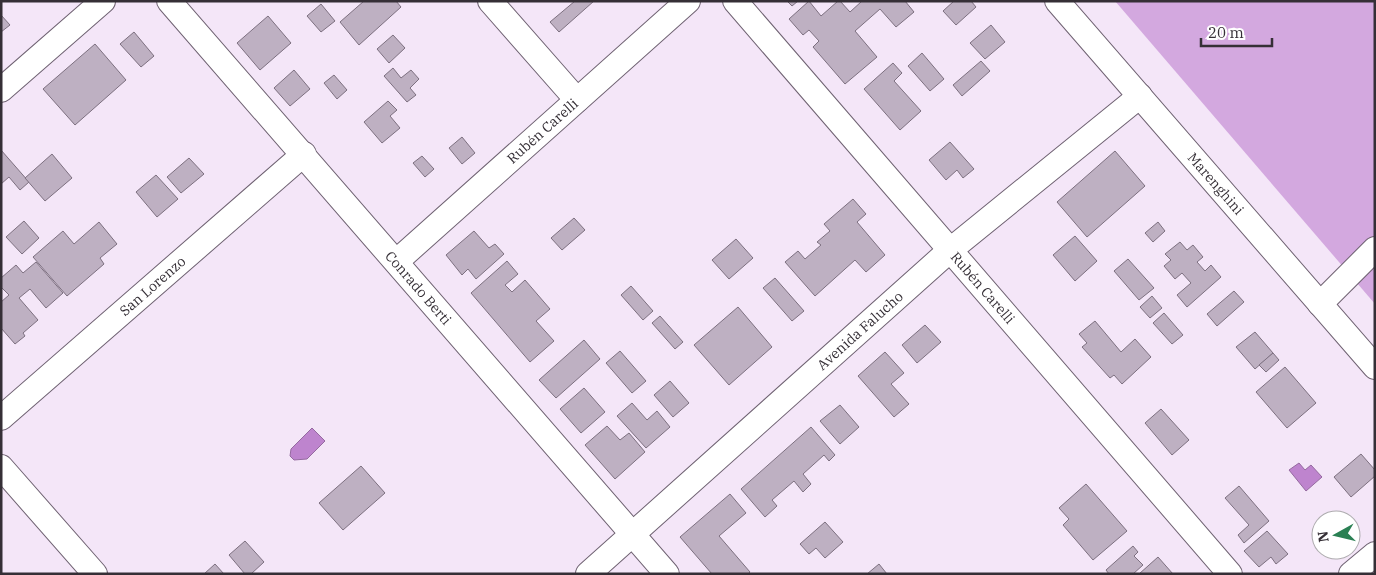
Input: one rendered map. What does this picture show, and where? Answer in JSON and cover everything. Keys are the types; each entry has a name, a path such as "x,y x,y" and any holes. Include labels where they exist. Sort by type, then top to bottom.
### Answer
{"street":[{"path":"1,90 103,1"},
{"name":"Conrado Berti","path":"169,1 397,261 667,574"},
{"path":"490,1 577,100"},
{"name":"Rubén Carelli","path":"397,261 688,1"},
{"name":"Rubén Carelli","path":"735,1 1230,574"},
{"name":"Marenghini","path":"1057,1 1375,367"},
{"name":"Avenida Falucho","path":"588,574 949,251 1140,96"},
{"name":"San Lorenzo","path":"1,418 304,154"},
{"path":"1320,304 1375,249"},
{"path":"1,467 95,574"},
{"path":"1351,574 1375,554"}],"shaded area":[{"path":"1115,1 1375,1 1375,304"},
{"path":"312,428 325,441 307,459 294,460 290,456 291,449"},
{"path":"1299,463 1305,470 1311,465 1322,477 1306,491 1289,470"}],"building":[{"path":"364,1 396,1 401,7 359,45 340,22"},
{"path":"575,1 594,1 559,32 550,22"},
{"path":"787,1 798,1 792,6"},
{"path":"809,1 821,16 838,1 850,12 862,1 905,1 914,12 896,27 880,9 855,31 877,57 845,84 813,47 819,41 809,30 803,35 789,19"},
{"path":"954,1 971,1 976,7 956,25 943,11"},
{"path":"321,4 335,21 321,32 307,16"},
{"path":"1,15 10,25 1,32"},
{"path":"268,16 291,43 260,70 237,43"},
{"path":"991,25 1005,42 985,59 970,43"},
{"path":"134,32 154,56 141,67 120,44"},
{"path":"393,35 405,48 389,63 377,49"},
{"path":"95,44 126,80 75,125 43,89"},
{"path":"922,53 944,79 930,91 908,66"},
{"path":"981,61 990,71 962,96 953,85"},
{"path":"893,63 902,73 894,81 921,111 900,130 864,89"},
{"path":"393,68 401,78 411,70 419,79 410,88 416,95 407,102 384,76"},
{"path":"294,70 310,89 290,106 274,88"},
{"path":"334,75 347,90 337,99 324,83"},
{"path":"388,101 397,110 390,116 400,128 382,143 364,122"},
{"path":"462,137 475,153 462,164 449,148"},
{"path":"950,142 974,169 963,178 957,170 946,180 929,160"},
{"path":"1,150 29,182 20,190 9,177 1,184"},
{"path":"1115,151 1145,186 1087,237 1057,202"},
{"path":"52,154 72,178 45,201 25,178"},
{"path":"422,156 434,169 425,177 413,163"},
{"path":"189,158 204,174 181,193 167,177"},
{"path":"156,175 178,199 157,217 136,192"},
{"path":"853,199 866,214 857,222 885,255 866,272 855,260 815,296 785,262 798,251 805,259 821,245 817,242 830,231 824,224"},
{"path":"574,218 585,230 562,250 551,238"},
{"path":"24,221 39,238 22,254 6,237"},
{"path":"99,222 117,244 100,258 104,264 67,296 33,257 63,231 74,244"},
{"path":"1158,222 1165,231 1153,242 1145,233"},
{"path":"474,231 489,248 495,244 504,254 476,279 468,269 462,275 446,255"},
{"path":"1075,236 1097,261 1075,281 1053,255"},
{"path":"736,239 753,258 729,279 712,260"},
{"path":"1180,242 1187,250 1193,245 1203,257 1197,262 1205,271 1211,265 1221,277 1187,307 1177,295 1191,283 1182,273 1175,279 1164,266 1171,260 1165,254"},
{"path":"1128,259 1154,288 1139,300 1114,271"},
{"path":"507,261 518,274 505,285 512,292 525,280 550,309 536,321 554,341 530,362 471,293"},
{"path":"36,262 63,293 46,308 30,289 19,298 38,320 23,333 25,336 15,344 1,328 1,302 9,295 1,287 1,278 16,265 23,273"},
{"path":"775,278 804,311 792,321 763,288"},
{"path":"631,286 653,311 643,320 621,295"},
{"path":"1234,291 1244,302 1217,326 1207,314"},
{"path":"1152,296 1162,308 1150,318 1140,307"},
{"path":"738,307 772,347 729,385 694,345"},
{"path":"1164,313 1183,335 1172,344 1153,323"},
{"path":"660,316 683,342 675,349 652,323"},
{"path":"1095,321 1121,352 1135,339 1151,357 1122,384 1114,375 1110,378 1082,347 1087,343 1079,334"},
{"path":"925,325 941,342 917,363 902,345"},
{"path":"1255,332 1273,353 1255,369 1236,347"},
{"path":"584,340 600,359 556,398 539,380"},
{"path":"620,351 646,381 632,393 606,363"},
{"path":"885,352 904,373 891,384 909,404 894,417 858,376"},
{"path":"1273,353 1279,360 1266,372 1259,365"},
{"path":"1285,367 1316,403 1287,428 1256,392"},
{"path":"670,381 689,403 673,417 654,395"},
{"path":"584,388 605,412 581,433 560,409"},
{"path":"632,403 647,420 657,411 670,427 646,448 617,416"},
{"path":"840,405 859,427 840,444 820,421"},
{"path":"1161,409 1189,440 1172,455 1145,423"},
{"path":"607,426 620,440 629,433 645,452 615,479 585,445"},
{"path":"811,427 835,455 829,461 824,455 803,474 811,484 803,492 794,481 772,500 777,506 765,517 741,489"},
{"path":"1361,454 1375,470 1375,476 1351,497 1334,477"},
{"path":"361,466 385,493 343,530 319,503"},
{"path":"1086,484 1127,531 1093,560 1063,525 1069,519 1059,508"},
{"path":"1239,486 1269,521 1244,543 1238,535 1249,525 1225,498"},
{"path":"730,494 746,513 719,536 750,572 748,574 712,574 680,537"},
{"path":"825,522 843,542 825,558 816,548 809,554 800,544"},
{"path":"1267,531 1288,554 1276,564 1271,557 1259,567 1244,551"},
{"path":"245,541 264,562 251,574 245,574 229,555"},
{"path":"1133,546 1138,552 1134,556 1143,565 1133,574 1109,574 1106,570"},
{"path":"1158,557 1173,574 1139,574"},
{"path":"215,564 224,574 204,574"},
{"path":"879,564 887,574 867,574"}]}
